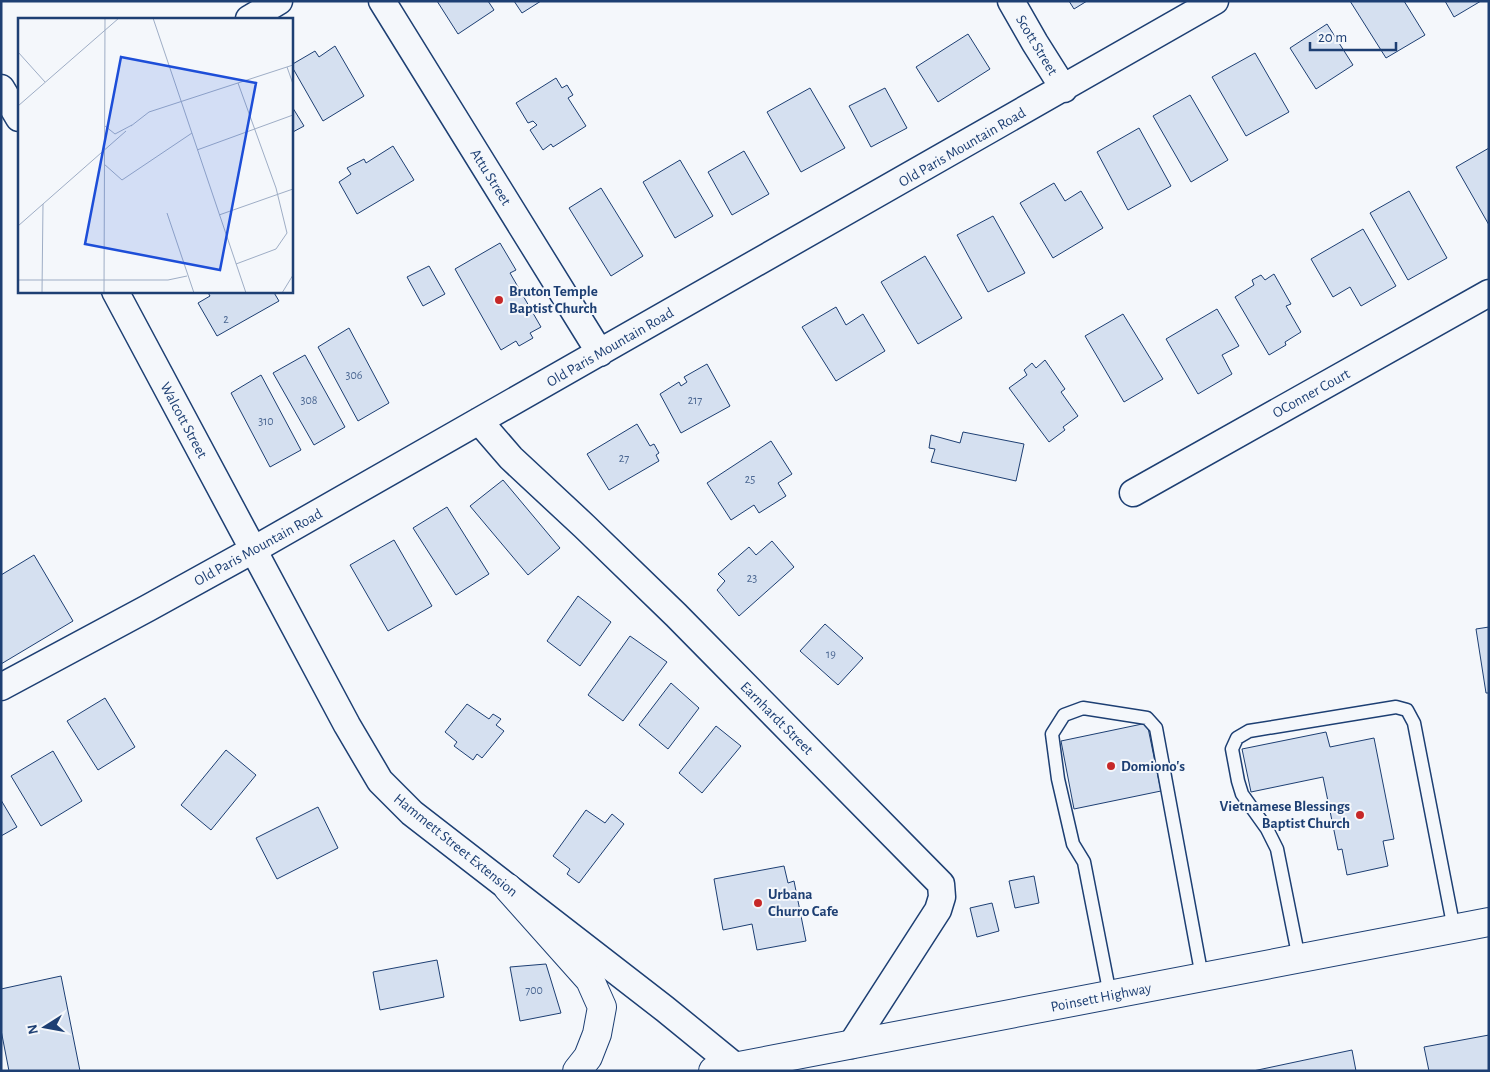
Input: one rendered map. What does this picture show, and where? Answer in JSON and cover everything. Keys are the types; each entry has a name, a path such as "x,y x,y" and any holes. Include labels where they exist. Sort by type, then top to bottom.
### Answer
{"highway":[{"path":"508,888 590,980 602,1007 597,1034 588,1057 577,1071"},
{"name":"Poinsett Highway","path":"730,1069 1489,922"}],"street":[{"path":"251,18 279,1"},
{"name":"Attu Street","path":"382,1 600,353"},
{"name":"Scott Street","path":"1012,1 1035,43 1064,89"},
{"name":"Old Paris Mountain Road","path":"1,687 253,550 1064,89 1215,1"},
{"path":"1,88 18,116"},
{"name":"Walcott Street","path":"116,292 253,550"},
{"name":"OConner Court","path":"1133,493 1489,293"},
{"name":"Earnhardt Street","path":"479,421 511,458 676,615 941,884 942,897 938,910 851,1045"},
{"name":"Hammett Street Extension","path":"253,550 346,725 380,781 412,813 665,1009 730,1069"}],"lane":[{"path":"1299,959 1277,850 1268,829 1242,794 1238,781 1232,749 1237,738 1249,731 1396,707 1406,710 1414,723 1454,929"},
{"path":"1110,995 1084,862 1073,844 1058,779 1052,734 1064,715 1083,708 1147,718 1156,728 1202,977"}],"building":[{"path":"437,1 488,1 494,10 458,34"},
{"path":"514,1 541,1 522,13"},
{"path":"1069,1 1087,1 1074,9"},
{"path":"1350,1 1404,1 1425,35 1386,58"},
{"path":"1445,1 1481,1 1454,17"},
{"path":"1327,24 1353,65 1316,89 1290,48"},
{"path":"968,34 990,69 938,102 916,67"},
{"path":"335,46 364,96 323,121 292,67 292,64 315,51 319,57"},
{"path":"1255,53 1289,112 1246,136 1212,77"},
{"path":"556,78 562,88 567,85 573,95 568,98 586,126 553,147 551,144 543,150 530,130 537,125 533,121 528,123 516,103"},
{"path":"810,88 845,148 801,172 767,112"},
{"path":"885,88 907,128 871,147 849,106"},
{"path":"1190,95 1228,160 1191,182 1153,116"},
{"path":"292,107 304,126 292,132"},
{"path":"1139,128 1171,186 1128,210 1097,152"},
{"path":"393,146 414,180 357,214 339,182 351,174 347,168 364,159 366,163"},
{"path":"1489,148 1489,225 1456,167"},
{"path":"744,151 769,194 732,215 708,172"},
{"path":"680,160 713,216 675,238 643,182"},
{"path":"1054,183 1065,201 1081,191 1103,228 1053,258 1020,203"},
{"path":"601,188 643,256 611,276 569,208"},
{"path":"1409,191 1447,258 1408,280 1370,213"},
{"path":"993,216 1025,273 988,292 957,235"},
{"path":"1363,229 1396,286 1361,306 1350,287 1333,297 1311,259"},
{"name":"Bruton Temple Baptist Church","path":"500,243 516,270 510,273 541,327 530,333 533,338 519,346 516,341 501,350 455,269"},
{"path":"925,256 962,318 918,344 881,282"},
{"path":"429,266 445,294 423,306 407,277"},
{"path":"1274,274 1291,304 1286,306 1301,332 1285,342 1286,345 1269,355 1235,297 1254,285 1252,280 1261,275 1265,280"},
{"path":"208,292 274,292 279,301 217,336 198,303 210,296"},
{"path":"836,307 846,325 863,314 885,351 836,381 802,327"},
{"path":"1217,309 1239,346 1222,355 1232,374 1198,394 1166,339"},
{"path":"1123,314 1163,379 1124,402 1085,336"},
{"path":"349,328 389,403 358,421 318,347"},
{"path":"305,355 345,427 314,445 273,373"},
{"path":"1045,360 1065,389 1061,392 1078,416 1063,427 1065,430 1049,442 1009,388 1027,375 1024,370 1032,363 1036,368"},
{"path":"707,364 730,406 681,433 660,394 679,382 681,386 687,382 684,377"},
{"path":"261,375 301,450 270,467 231,393"},
{"path":"637,424 650,446 654,444 659,453 656,455 659,461 609,490 587,454"},
{"path":"963,432 1024,444 1016,481 931,462 935,449 929,448 931,435 960,443"},
{"path":"771,441 792,474 778,483 786,496 759,513 754,505 731,520 707,483"},
{"path":"503,480 560,548 528,575 470,506"},
{"path":"447,507 489,574 456,595 413,528"},
{"path":"394,540 432,606 388,631 350,565"},
{"path":"772,541 794,567 739,616 717,590 725,581 718,574 749,547 756,555"},
{"path":"34,555 73,621 1,664 1,575"},
{"path":"578,596 611,622 580,666 547,641"},
{"path":"825,624 863,658 838,685 800,651"},
{"path":"1489,627 1489,693 1486,693 1476,629"},
{"path":"630,636 667,662 623,721 588,695"},
{"path":"671,683 699,708 668,749 639,725"},
{"path":"105,698 135,747 98,770 67,721"},
{"path":"467,704 489,719 493,714 501,719 496,725 504,731 482,758 477,754 473,760 454,746 457,742 445,732"},
{"name":"Domiono's","path":"1147,723 1161,791 1074,809 1061,741"},
{"path":"716,726 741,746 702,793 679,773"},
{"name":"Vietnamese Blessings Baptist Church","path":"1326,732 1330,747 1374,738 1394,839 1383,841 1388,866 1347,875 1342,849 1338,850 1323,777 1251,792 1242,749"},
{"path":"226,750 256,775 211,830 181,805"},
{"path":"53,751 82,801 41,826 11,776"},
{"path":"1,800 17,827 1,836"},
{"path":"318,807 338,848 277,879 256,838"},
{"path":"586,810 605,823 612,814 624,824 579,883 567,874 570,869 553,856"},
{"name":"Urbana Churro Cafe","path":"784,866 788,883 794,881 806,941 757,950 752,924 723,930 714,879"},
{"path":"1034,876 1039,903 1015,908 1009,881"},
{"path":"992,903 999,931 977,937 970,908"},
{"path":"437,960 444,997 380,1010 373,972"},
{"path":"546,964 561,1013 520,1021 510,967"},
{"path":"61,976 80,1071 9,1071 1,1030 1,989"},
{"path":"1489,1035 1489,1071 1429,1071 1424,1047"},
{"path":"1352,1050 1356,1071 1253,1071"}],"place":[{"name":"Bruton Temple Baptist Church","path":"499,300"},
{"name":"Domiono's","path":"1111,766"},
{"name":"Vietnamese Blessings Baptist Church","path":"1360,815"},
{"name":"Urbana Churro Cafe","path":"758,903"}]}
